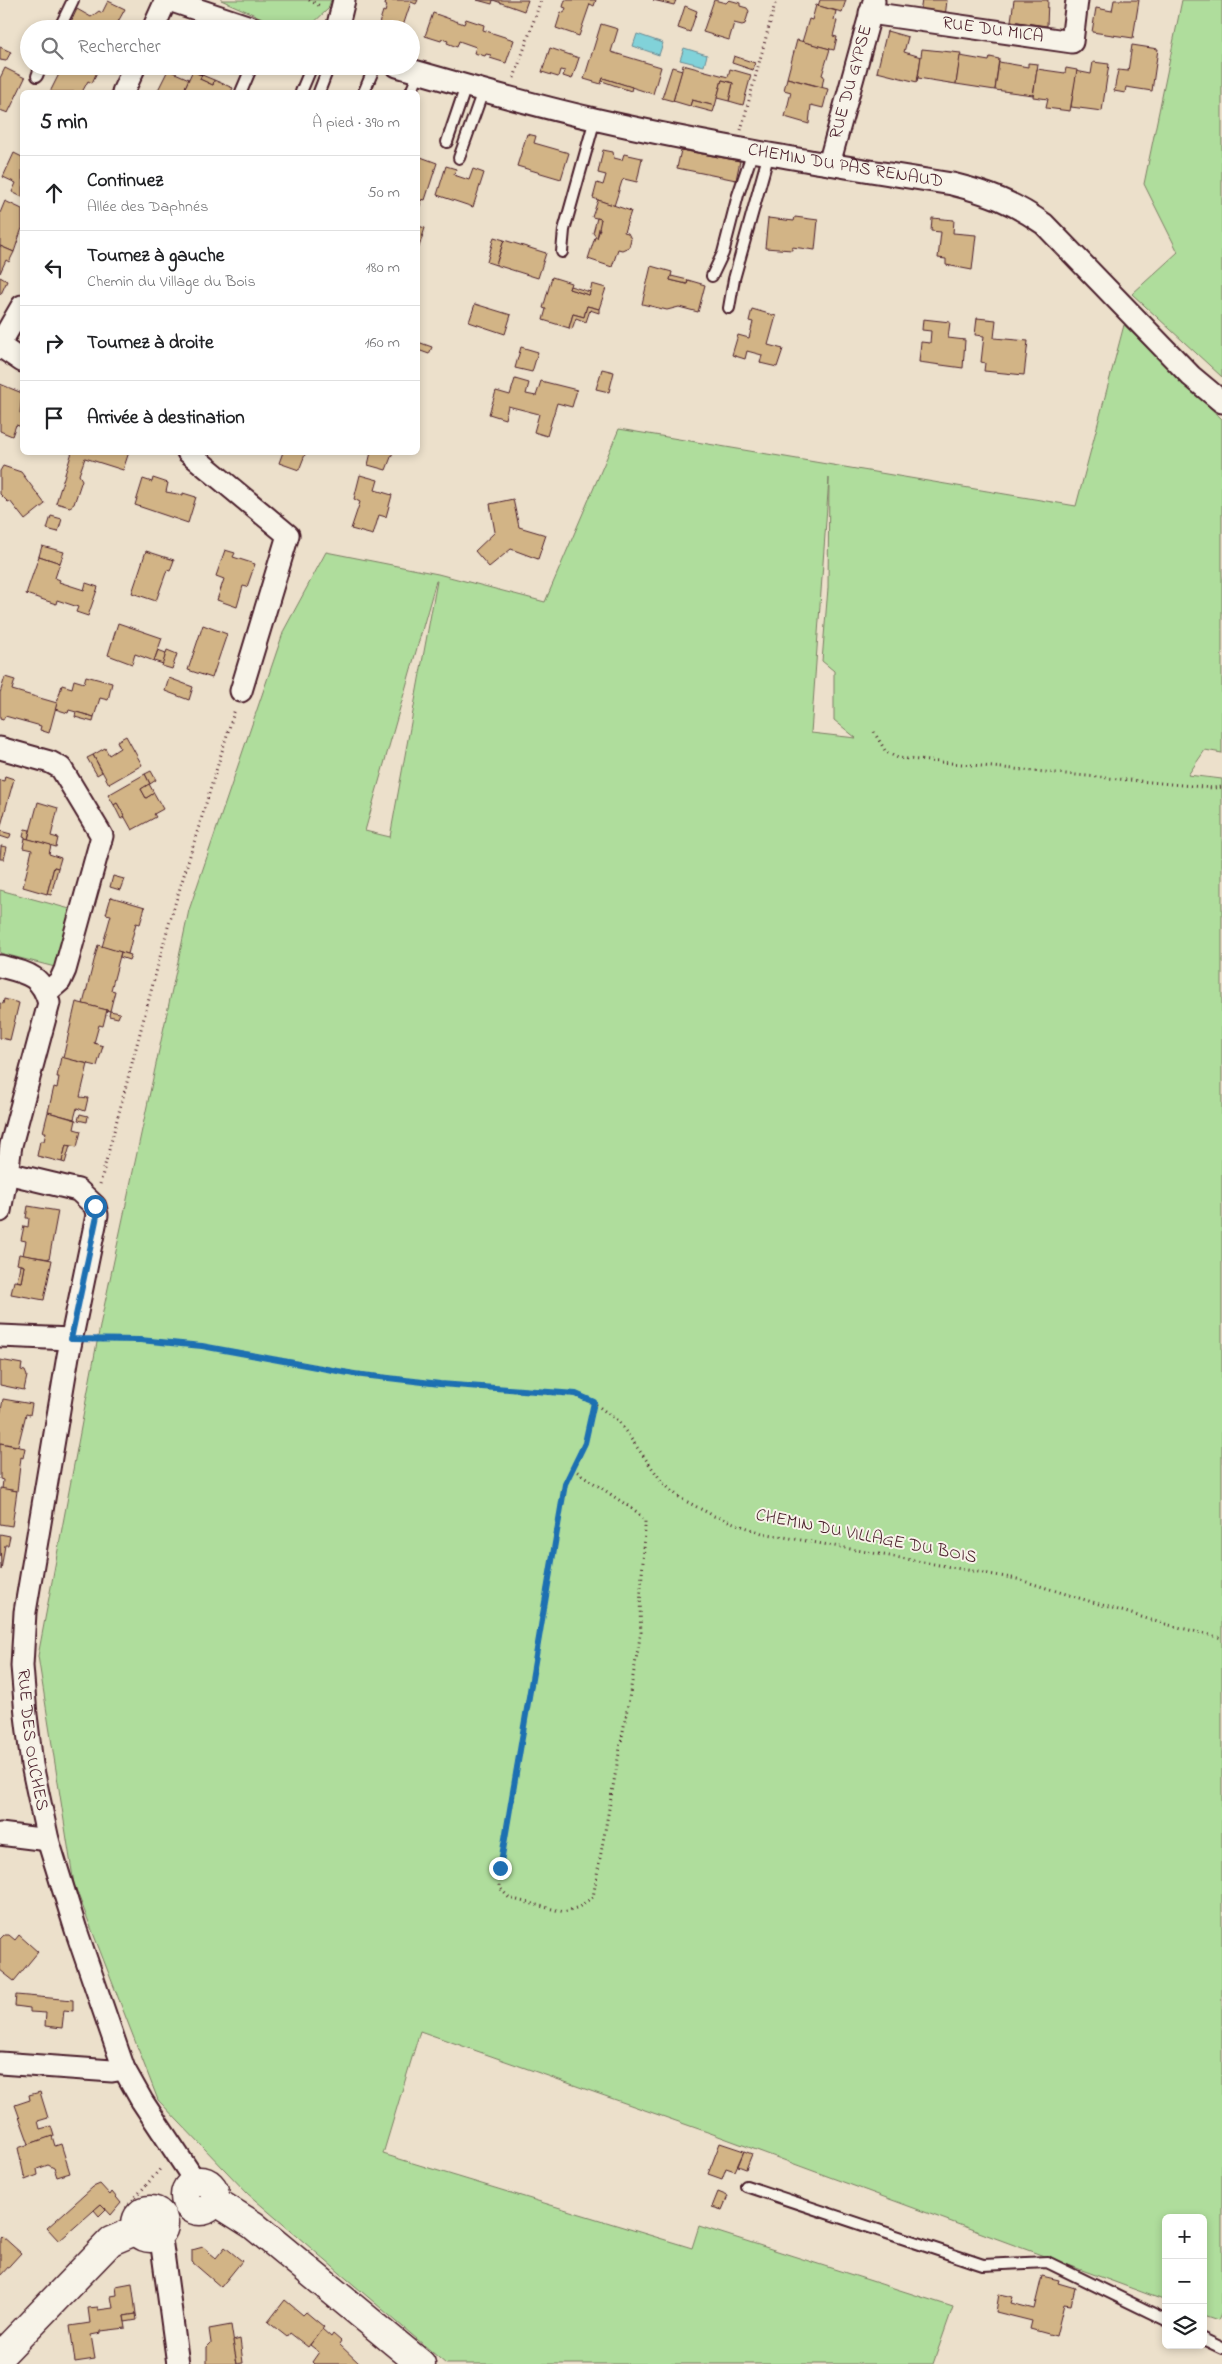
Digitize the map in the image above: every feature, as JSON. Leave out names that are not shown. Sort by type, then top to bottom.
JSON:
[{"type":"street","points":[[158,20],[168,0],[211,20]]},
{"type":"street","name":"RUE DU MICA","points":[[872,7],[1072,42],[1076,0]]},
{"type":"street","name":"RUE DU GYPSE","points":[[829,164],[872,7]]},
{"type":"street","name":"CHEMIN DU PAS RENAUD","points":[[420,73],[508,98],[595,119],[753,151],[986,192],[1021,208],[1044,224],[1192,376],[1222,402]]},
{"type":"street","points":[[124,90],[131,75]]},
{"type":"street","points":[[20,310],[0,345],[20,360]]},
{"type":"street","points":[[192,455],[288,535],[241,691]]},
{"type":"street","points":[[0,748],[50,762],[61,768],[102,836],[65,970],[60,981],[46,993]]},
{"type":"street","points":[[0,966],[29,974],[38,981],[46,993],[49,1003],[12,1145],[0,1211]]},
{"type":"street","points":[[7,1173],[78,1190],[95,1206]]},
{"type":"street","name":"RUE DES OUCHES","points":[[95,1206],[97,1216],[71,1339],[25,1612],[22,1666],[26,1715],[32,1764],[48,1840],[76,1930],[124,2069],[191,2193]]},
{"type":"street","points":[[0,1336],[71,1339]]},
{"type":"street","points":[[0,1834],[48,1840]]},
{"type":"street","points":[[0,2063],[112,2072],[124,2069]]},
{"type":"street","points":[[0,2356],[111,2241],[152,2228],[191,2193],[195,2210],[204,2211],[212,2206],[214,2201],[253,2226],[410,2361]]},
{"type":"street","points":[[152,2228],[162,2246],[178,2364]]},
{"type":"lane","points":[[63,20],[73,0]]},
{"type":"lane","points":[[242,90],[248,75]]},
{"type":"lane","points":[[302,90],[308,75]]},
{"type":"lane","points":[[320,90],[326,75]]},
{"type":"lane","points":[[365,90],[371,75]]},
{"type":"lane","points":[[413,90],[418,75]]},
{"type":"lane","points":[[447,142],[475,89]]},
{"type":"lane","points":[[459,158],[475,89]]},
{"type":"lane","points":[[562,252],[564,230],[595,119]]},
{"type":"lane","points":[[712,276],[723,253],[738,194],[753,151]]},
{"type":"lane","points":[[729,308],[739,261],[753,151]]},
{"type":"lane","points":[[746,2186],[983,2265],[1047,2262],[1162,2318]]},
{"type":"lane","points":[[1207,2341],[1222,2348]]},
{"type":"path","points":[[309,0],[337,13]]},
{"type":"path","points":[[508,98],[541,0]]},
{"type":"path","points":[[753,151],[776,0]]},
{"type":"path","points":[[95,1206],[168,927],[241,691]]},
{"type":"path","points":[[874,732],[886,752],[898,758],[1213,788],[1222,787]]},
{"type":"path","name":"CHEMIN DU VILLAGE DU BOIS","points":[[71,1339],[140,1340],[202,1346],[354,1374],[412,1381],[576,1394],[594,1402],[618,1421],[663,1483],[680,1498],[714,1516],[762,1534],[1017,1579],[1161,1623],[1222,1638]]},
{"type":"path","points":[[572,1469],[637,1512],[645,1521],[645,1542],[638,1603],[641,1632],[594,1897],[564,1912],[509,1898],[500,1888],[500,1868],[565,1484],[572,1469],[585,1443],[594,1402]]},
{"type":"green space","points":[[221,0],[331,0],[328,9],[316,20],[267,20]]},
{"type":"green space","points":[[1182,0],[1222,0],[1222,377],[1132,294],[1178,252],[1144,184]]},
{"type":"green space","points":[[1124,325],[1222,419],[1222,753],[1205,750],[1188,775],[1222,779],[1222,2311],[1218,2320],[1207,2316],[1207,2214],[1162,2214],[1162,2300],[713,2134],[420,2031],[383,2154],[692,2248],[699,2226],[953,2307],[933,2364],[446,2364],[248,2194],[158,2100],[74,1884],[38,1656],[101,1321],[189,910],[284,630],[326,552],[438,574],[545,602],[619,429],[1076,506]],"holes":[[[829,478],[828,588],[822,661],[834,671],[834,720],[856,738],[811,733]],[[437,581],[390,837],[365,831]]]},
{"type":"green space","points":[[0,890],[70,909],[55,967],[0,953]]},
{"type":"water","points":[[637,34],[663,43],[659,55],[633,46]]},
{"type":"water","points":[[684,48],[707,55],[704,66],[680,60]]},
{"type":"building","points":[[386,0],[418,0],[416,4],[411,2],[405,20],[380,20],[383,11],[385,12],[387,5],[385,5]]},
{"type":"building","points":[[477,0],[493,0],[492,4]]},
{"type":"building","points":[[493,0],[528,0],[524,11]]},
{"type":"building","points":[[565,0],[596,0],[594,6],[590,4],[579,36],[556,28],[561,12],[564,13],[566,8],[563,7]]},
{"type":"building","points":[[653,0],[676,0],[674,5]]},
{"type":"building","points":[[714,0],[726,3],[729,0],[740,3],[740,6],[747,8],[749,11],[745,24],[734,23],[729,40],[703,32]]},
{"type":"building","points":[[820,0],[846,0],[842,12],[818,6]]},
{"type":"building","points":[[922,0],[947,0],[945,17],[920,13]]},
{"type":"building","points":[[1014,0],[1048,0],[1047,26],[1011,21]]},
{"type":"building","points":[[1114,0],[1139,0],[1133,38],[1092,32],[1096,8],[1112,11]]},
{"type":"building","points":[[108,1],[125,9],[119,20],[72,20],[77,9],[91,17],[99,11],[102,13]]},
{"type":"building","points":[[816,5],[836,11],[834,20],[837,21],[833,36],[837,37],[834,50],[802,42],[809,19],[812,20]]},
{"type":"building","points":[[685,6],[697,11],[690,32],[678,28]]},
{"type":"building","points":[[433,13],[464,24],[466,19],[484,25],[483,30],[514,40],[506,63],[490,58],[491,55],[486,54],[485,56],[474,53],[476,47],[459,41],[457,47],[447,43],[448,41],[425,36]]},
{"type":"building","points":[[601,24],[618,29],[611,52],[661,67],[653,94],[603,78],[601,84],[584,79]]},
{"type":"building","points":[[887,31],[908,37],[904,52],[921,57],[917,82],[877,72]]},
{"type":"building","points":[[797,40],[830,49],[822,75],[824,76],[822,87],[787,78]]},
{"type":"building","points":[[1132,45],[1158,49],[1152,91],[1126,87],[1125,93],[1114,91],[1118,70],[1128,71]]},
{"type":"building","points":[[0,47],[11,52],[6,61],[0,60]]},
{"type":"building","points":[[550,48],[579,58],[572,79],[563,76],[565,71],[560,70],[558,77],[542,72]]},
{"type":"building","points":[[922,49],[961,53],[956,84],[918,78]]},
{"type":"building","points":[[734,56],[755,63],[753,70],[732,63]]},
{"type":"building","points":[[960,56],[989,61],[990,57],[999,59],[995,90],[956,84]]},
{"type":"building","points":[[999,62],[1028,67],[1028,63],[1038,64],[1033,95],[995,90]]},
{"type":"building","points":[[1093,62],[1109,64],[1102,111],[1071,107],[1076,71],[1091,74]]},
{"type":"building","points":[[683,65],[728,77],[730,69],[751,75],[743,105],[729,101],[733,83],[722,80],[715,106],[692,100],[690,106],[673,101]]},
{"type":"building","points":[[672,67],[682,70],[673,101],[662,98]]},
{"type":"building","points":[[5,68],[25,78],[8,113],[0,110],[0,78]]},
{"type":"building","points":[[1066,68],[1077,70],[1070,111],[1046,108],[1048,99],[1033,97],[1037,69],[1065,73]]},
{"type":"building","points":[[58,75],[96,75],[92,83],[88,81],[83,90],[51,90]]},
{"type":"building","points":[[166,75],[180,75],[189,79],[184,90],[158,90]]},
{"type":"building","points":[[191,75],[202,75],[200,79],[213,85],[214,80],[233,88],[232,90],[184,90]]},
{"type":"building","points":[[202,75],[214,80],[213,85],[200,79]]},
{"type":"building","points":[[603,78],[632,87],[631,91],[602,81]]},
{"type":"building","points":[[787,78],[828,89],[823,108],[811,105],[809,124],[785,117],[791,92],[784,90]]},
{"type":"building","points":[[722,80],[733,83],[729,101],[717,98]]},
{"type":"building","points":[[692,100],[715,106],[713,112],[690,106]]},
{"type":"building","points":[[527,134],[536,136],[534,143],[569,153],[561,179],[517,166]]},
{"type":"building","points":[[603,150],[613,152],[614,158],[622,160],[624,154],[642,158],[637,182],[624,179],[622,181],[614,206],[593,198],[597,183],[603,185],[606,175],[598,173]]},
{"type":"building","points":[[681,150],[740,161],[736,180],[677,168]]},
{"type":"building","points":[[14,153],[20,156],[20,196],[12,192],[16,183],[3,177]]},
{"type":"building","points":[[420,157],[437,163],[425,200],[422,199],[420,206]]},
{"type":"building","points":[[446,166],[456,169],[454,175],[469,180],[473,169],[484,173],[473,207],[437,195]]},
{"type":"building","points":[[598,200],[631,211],[624,232],[628,233],[631,239],[629,247],[622,250],[618,249],[612,267],[588,259],[595,237],[597,238],[600,229],[598,228],[601,219],[592,217]]},
{"type":"building","points":[[5,201],[20,208],[20,234],[14,252],[0,246],[0,213]]},
{"type":"building","points":[[795,217],[818,220],[815,250],[792,247],[792,250],[765,248],[768,218],[794,221]]},
{"type":"building","points":[[597,218],[601,219],[597,238],[593,233]]},
{"type":"building","points":[[932,218],[954,220],[953,233],[976,235],[972,270],[946,265],[946,259],[938,258],[941,232],[931,231]]},
{"type":"building","points":[[420,227],[425,228],[420,244]]},
{"type":"building","points":[[494,237],[504,240],[496,265],[487,262]]},
{"type":"building","points":[[504,240],[546,253],[538,278],[496,265]]},
{"type":"building","points":[[0,246],[14,252],[9,262],[6,260],[0,273]]},
{"type":"building","points":[[651,266],[672,272],[670,280],[687,284],[688,280],[705,285],[698,312],[679,307],[667,310],[642,304]]},
{"type":"building","points":[[671,276],[688,280],[687,284],[670,280]]},
{"type":"building","points":[[0,277],[7,281],[1,294],[0,293]]},
{"type":"building","points":[[552,277],[571,283],[569,289],[589,295],[592,284],[606,288],[599,309],[587,306],[584,317],[573,314],[569,328],[543,320],[546,309],[543,308]]},
{"type":"building","points":[[570,286],[590,292],[589,295],[569,289]]},
{"type":"building","points":[[475,304],[511,315],[505,334],[469,322]]},
{"type":"building","points":[[587,306],[599,309],[599,313],[590,310],[586,322],[576,318],[572,329],[569,328],[573,314],[584,317]]},
{"type":"building","points":[[752,309],[776,316],[768,345],[783,349],[777,367],[760,363],[762,355],[747,351],[745,359],[732,355],[738,335],[749,338],[753,322],[749,321]]},
{"type":"building","points":[[977,318],[996,320],[994,338],[1028,341],[1024,375],[984,371],[985,363],[981,362],[984,336],[975,335]]},
{"type":"building","points":[[923,319],[950,322],[948,338],[965,340],[963,368],[919,362],[921,342],[930,343],[931,331],[922,330]]},
{"type":"building","points":[[420,343],[432,347],[429,354],[420,351]]},
{"type":"building","points":[[521,347],[538,352],[532,372],[515,368]]},
{"type":"building","points":[[602,369],[614,372],[609,392],[596,389]]},
{"type":"building","points":[[515,379],[529,383],[526,394],[536,396],[541,381],[577,390],[572,407],[557,403],[547,436],[534,432],[539,414],[508,406],[505,419],[489,414],[496,391],[510,395]]},
{"type":"building","points":[[0,384],[20,392],[20,426],[16,425],[12,436],[0,431]]},
{"type":"building","points":[[71,455],[128,455],[123,470],[85,458],[79,475],[82,480],[74,504],[70,507],[56,503]]},
{"type":"building","points":[[282,455],[305,455],[299,470],[279,463]]},
{"type":"building","points":[[370,455],[392,455],[386,470],[368,465]]},
{"type":"building","points":[[3,466],[21,472],[45,504],[25,520],[10,501],[8,502],[0,494],[0,471]]},
{"type":"building","points":[[360,475],[378,480],[375,490],[392,495],[386,517],[379,515],[373,535],[351,529],[360,502],[354,499]]},
{"type":"building","points":[[153,478],[168,483],[166,492],[183,495],[183,493],[196,497],[188,523],[135,505],[143,479],[152,482]]},
{"type":"building","points":[[513,499],[519,527],[546,535],[538,559],[511,549],[489,567],[475,551],[495,532],[490,504]]},
{"type":"building","points":[[51,516],[62,519],[58,532],[47,529]]},
{"type":"building","points":[[42,546],[64,552],[60,563],[39,556]]},
{"type":"building","points":[[225,550],[235,553],[233,557],[255,564],[247,587],[243,586],[237,607],[217,600],[224,579],[216,576]]},
{"type":"building","points":[[146,551],[174,560],[170,571],[167,570],[156,601],[132,593]]},
{"type":"building","points":[[39,556],[60,563],[55,578],[60,580],[59,582],[84,590],[86,583],[98,587],[88,616],[76,612],[78,607],[57,600],[56,604],[26,594]]},
{"type":"building","points":[[118,623],[162,638],[154,661],[135,654],[132,664],[108,655]]},
{"type":"building","points":[[203,625],[227,634],[212,678],[188,670]]},
{"type":"building","points":[[158,650],[166,653],[163,664],[154,661]]},
{"type":"building","points":[[167,650],[177,654],[172,669],[162,666]]},
{"type":"building","points":[[86,676],[112,683],[108,700],[100,698],[94,717],[69,710],[68,713],[55,709],[62,685],[72,688],[74,680],[84,683]]},
{"type":"building","points":[[5,677],[15,680],[12,690],[57,703],[49,733],[40,730],[41,726],[5,716],[3,720],[0,719],[0,693]]},
{"type":"building","points":[[169,678],[193,687],[189,700],[165,691]]},
{"type":"building","points":[[76,712],[94,717],[93,722],[75,717]]},
{"type":"building","points":[[126,736],[142,765],[109,784],[93,755],[105,748],[109,755],[120,748],[117,741]]},
{"type":"building","points":[[93,755],[102,772],[97,775],[87,758]]},
{"type":"building","points":[[151,771],[156,780],[150,784],[145,774]]},
{"type":"building","points":[[145,774],[150,784],[141,789],[146,798],[154,793],[163,809],[154,814],[156,817],[132,830],[117,803],[114,805],[108,795]]},
{"type":"building","points":[[5,776],[14,779],[0,829],[0,780],[4,781]]},
{"type":"building","points":[[149,784],[154,793],[146,798],[141,789]]},
{"type":"building","points":[[38,802],[58,808],[51,836],[58,838],[56,847],[28,839]]},
{"type":"building","points":[[117,803],[125,817],[121,819],[114,805]]},
{"type":"building","points":[[25,829],[30,830],[28,839],[23,837]]},
{"type":"building","points":[[0,831],[11,834],[9,839],[0,836]]},
{"type":"building","points":[[25,838],[51,845],[49,854],[61,858],[58,868],[54,867],[47,894],[23,887],[32,850],[23,848]]},
{"type":"building","points":[[1,846],[7,847],[4,859],[0,859]]},
{"type":"building","points":[[54,867],[58,868],[51,895],[47,894]]},
{"type":"building","points":[[113,876],[124,879],[120,890],[110,887]]},
{"type":"building","points":[[111,897],[145,907],[140,924],[136,923],[128,954],[102,947],[111,915],[106,914]]},
{"type":"building","points":[[98,945],[121,952],[111,990],[115,991],[110,1011],[83,1004]]},
{"type":"building","points":[[121,952],[131,955],[129,960],[120,957]]},
{"type":"building","points":[[4,999],[19,1003],[10,1040],[0,1038],[0,1003],[3,1004]]},
{"type":"building","points":[[76,1002],[107,1010],[103,1026],[99,1025],[94,1043],[103,1046],[97,1066],[63,1058]]},
{"type":"building","points":[[110,1011],[120,1013],[118,1018],[109,1016]]},
{"type":"building","points":[[61,1057],[88,1064],[80,1097],[88,1098],[85,1111],[77,1108],[74,1119],[48,1112],[54,1087],[57,1088]]},
{"type":"building","points":[[48,1112],[76,1120],[74,1129],[81,1131],[77,1147],[66,1145],[62,1162],[37,1156],[40,1141],[44,1141],[46,1132],[43,1132]]},
{"type":"building","points":[[80,1114],[88,1116],[87,1122],[78,1120]]},
{"type":"building","points":[[66,1145],[70,1146],[65,1163],[62,1162]]},
{"type":"building","points":[[28,1206],[58,1211],[49,1259],[23,1255],[26,1241],[21,1240],[24,1226],[28,1227],[29,1218],[26,1218]]},
{"type":"building","points":[[19,1254],[52,1260],[44,1300],[11,1294],[14,1281],[21,1282],[24,1266],[17,1264]]},
{"type":"building","points":[[20,1265],[24,1266],[21,1282],[17,1281]]},
{"type":"building","points":[[0,1360],[22,1364],[21,1370],[25,1371],[27,1376],[24,1390],[0,1385]]},
{"type":"building","points":[[3,1399],[32,1404],[30,1415],[26,1414],[18,1446],[0,1443],[0,1416]]},
{"type":"building","points":[[0,1443],[25,1448],[23,1458],[21,1457],[17,1491],[2,1489],[3,1480],[0,1479]]},
{"type":"building","points":[[0,1488],[17,1491],[12,1526],[0,1524]]},
{"type":"building","points":[[0,1534],[10,1536],[8,1545],[5,1545],[1,1570]]},
{"type":"building","points":[[4,1935],[9,1935],[15,1940],[19,1935],[38,1952],[14,1981],[0,1970],[0,1939]]},
{"type":"building","points":[[16,1995],[73,2000],[73,2011],[64,2010],[62,2028],[45,2026],[46,2013],[30,2012],[30,2008],[15,2006]]},
{"type":"building","points":[[40,2092],[48,2118],[38,2121],[40,2129],[51,2126],[54,2136],[29,2144],[15,2105],[30,2100],[29,2095]]},
{"type":"building","points":[[52,2136],[55,2146],[61,2144],[70,2173],[57,2177],[54,2168],[48,2165],[37,2169],[38,2175],[25,2180],[18,2148]]},
{"type":"building","points":[[720,2143],[744,2151],[735,2171],[726,2168],[722,2179],[708,2174]]},
{"type":"building","points":[[744,2151],[752,2154],[746,2169],[738,2166]]},
{"type":"building","points":[[100,2184],[110,2195],[112,2192],[121,2203],[111,2215],[101,2204],[59,2241],[47,2228],[93,2187]]},
{"type":"building","points":[[718,2192],[728,2196],[722,2210],[712,2207]]},
{"type":"building","points":[[101,2204],[106,2209],[99,2216],[94,2210]]},
{"type":"building","points":[[2,2236],[21,2253],[0,2276],[0,2238]]},
{"type":"building","points":[[203,2247],[216,2258],[225,2247],[242,2261],[221,2287],[192,2262],[192,2250]]},
{"type":"building","points":[[1042,2276],[1059,2280],[1058,2283],[1075,2288],[1071,2305],[1064,2304],[1056,2336],[1030,2329],[1032,2321],[996,2312],[999,2294],[1013,2297],[1011,2303],[1034,2309]]},
{"type":"building","points":[[132,2283],[136,2314],[124,2316],[126,2328],[101,2331],[101,2333],[91,2335],[95,2359],[75,2362],[70,2326],[90,2323],[88,2308],[98,2307],[98,2310],[113,2308],[111,2296],[117,2295],[116,2286]]},
{"type":"building","points":[[285,2300],[303,2315],[306,2312],[324,2327],[308,2347],[290,2333],[287,2337],[268,2322]]},
{"type":"building","points":[[136,2314],[137,2320],[125,2322],[124,2316]]},
{"type":"building","points":[[231,2325],[237,2364],[207,2364],[207,2347],[211,2343],[209,2329]]},
{"type":"building","points":[[322,2329],[331,2337],[333,2334],[341,2341],[339,2344],[360,2364],[314,2364],[312,2362],[319,2352],[310,2345]]},
{"type":"building","points":[[240,2339],[243,2363],[237,2364],[233,2341]]},
{"type":"route","points":[[95,1206],[97,1216],[71,1339],[140,1340],[202,1346],[354,1374],[440,1384],[576,1394],[594,1402],[585,1443],[565,1484],[500,1868]]}]
